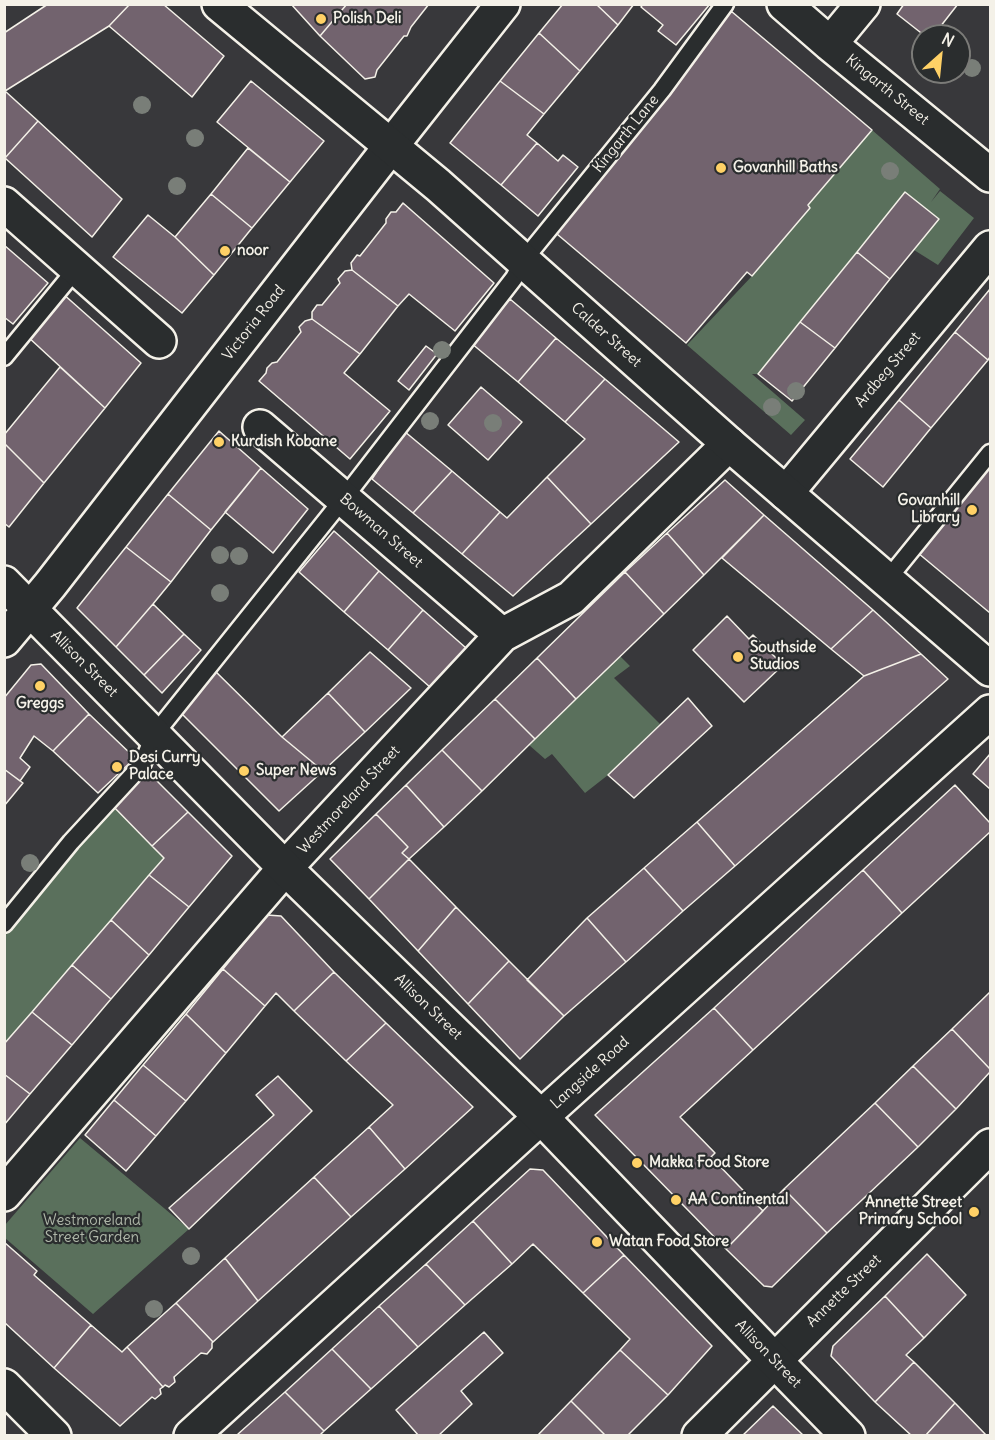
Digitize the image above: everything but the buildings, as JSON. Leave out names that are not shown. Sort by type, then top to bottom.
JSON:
[{"type":"street","name":"Calder Street","points":[[219,4],[391,146],[729,444],[990,669]]},
{"type":"street","name":"Victoria Road","points":[[4,640],[30,610],[503,4]]},
{"type":"street","name":"Kingarth Street","points":[[784,4],[990,175]]},
{"type":"street","points":[[830,44],[863,4]]},
{"type":"street","points":[[4,204],[159,340]]},
{"type":"street","name":"Ardbeg Street","points":[[786,493],[990,248]]},
{"type":"street","name":"Bowman Street","points":[[260,427],[502,636]]},
{"type":"street","name":"Westmoreland Street","points":[[4,1194],[285,868],[502,636],[571,598],[729,444]]},
{"type":"street","name":"Allison Street","points":[[4,583],[285,868],[541,1117],[848,1436]]},
{"type":"street","name":"Langside Road","points":[[190,1436],[990,712]]},
{"type":"street","name":"Annette Street","points":[[699,1436],[990,1146]]},
{"type":"street","points":[[4,1386],[54,1436]]},
{"type":"lane","name":"Kingarth Lane","points":[[4,924],[71,842],[142,765],[154,735],[344,498],[514,278],[523,261],[662,90],[725,4]]},
{"type":"lane","points":[[4,357],[77,267]]},
{"type":"lane","points":[[887,580],[990,453]]},
{"type":"green space","points":[[872,130],[940,189],[931,202],[940,191],[974,218],[938,265],[914,250],[939,219],[905,192],[758,374],[752,374],[805,420],[791,435],[687,345],[752,276],[810,208],[808,205]]},
{"type":"green space","points":[[620,656],[630,666],[614,678],[660,724],[608,775],[585,793],[552,754],[545,759],[529,745]]},
{"type":"green space","points":[[110,803],[164,858],[5,1044],[5,936]]},
{"type":"green space","name":"Westmoreland Street Garden","points":[[80,1138],[189,1229],[93,1314],[5,1238],[5,1225]]},
{"type":"place","name":"Polish Deli","points":[[321,19]]},
{"type":"place","name":"Govanhill Baths","points":[[721,168]]},
{"type":"place","name":"noor","points":[[225,251]]},
{"type":"place","name":"Kurdish Kobane","points":[[219,442]]},
{"type":"place","name":"Govanhill Library","points":[[972,510]]},
{"type":"place","name":"Southside Studios","points":[[738,657]]},
{"type":"place","name":"Greggs","points":[[40,686]]},
{"type":"place","name":"Desi Curry Palace","points":[[117,767]]},
{"type":"place","name":"Super News","points":[[244,771]]},
{"type":"place","name":"Makka Food Store","points":[[637,1163]]},
{"type":"place","name":"AA Continental","points":[[676,1200]]},
{"type":"place","name":"Annette Street Primary School","points":[[974,1212]]},
{"type":"place","name":"Watan Food Store","points":[[597,1242]]}]
